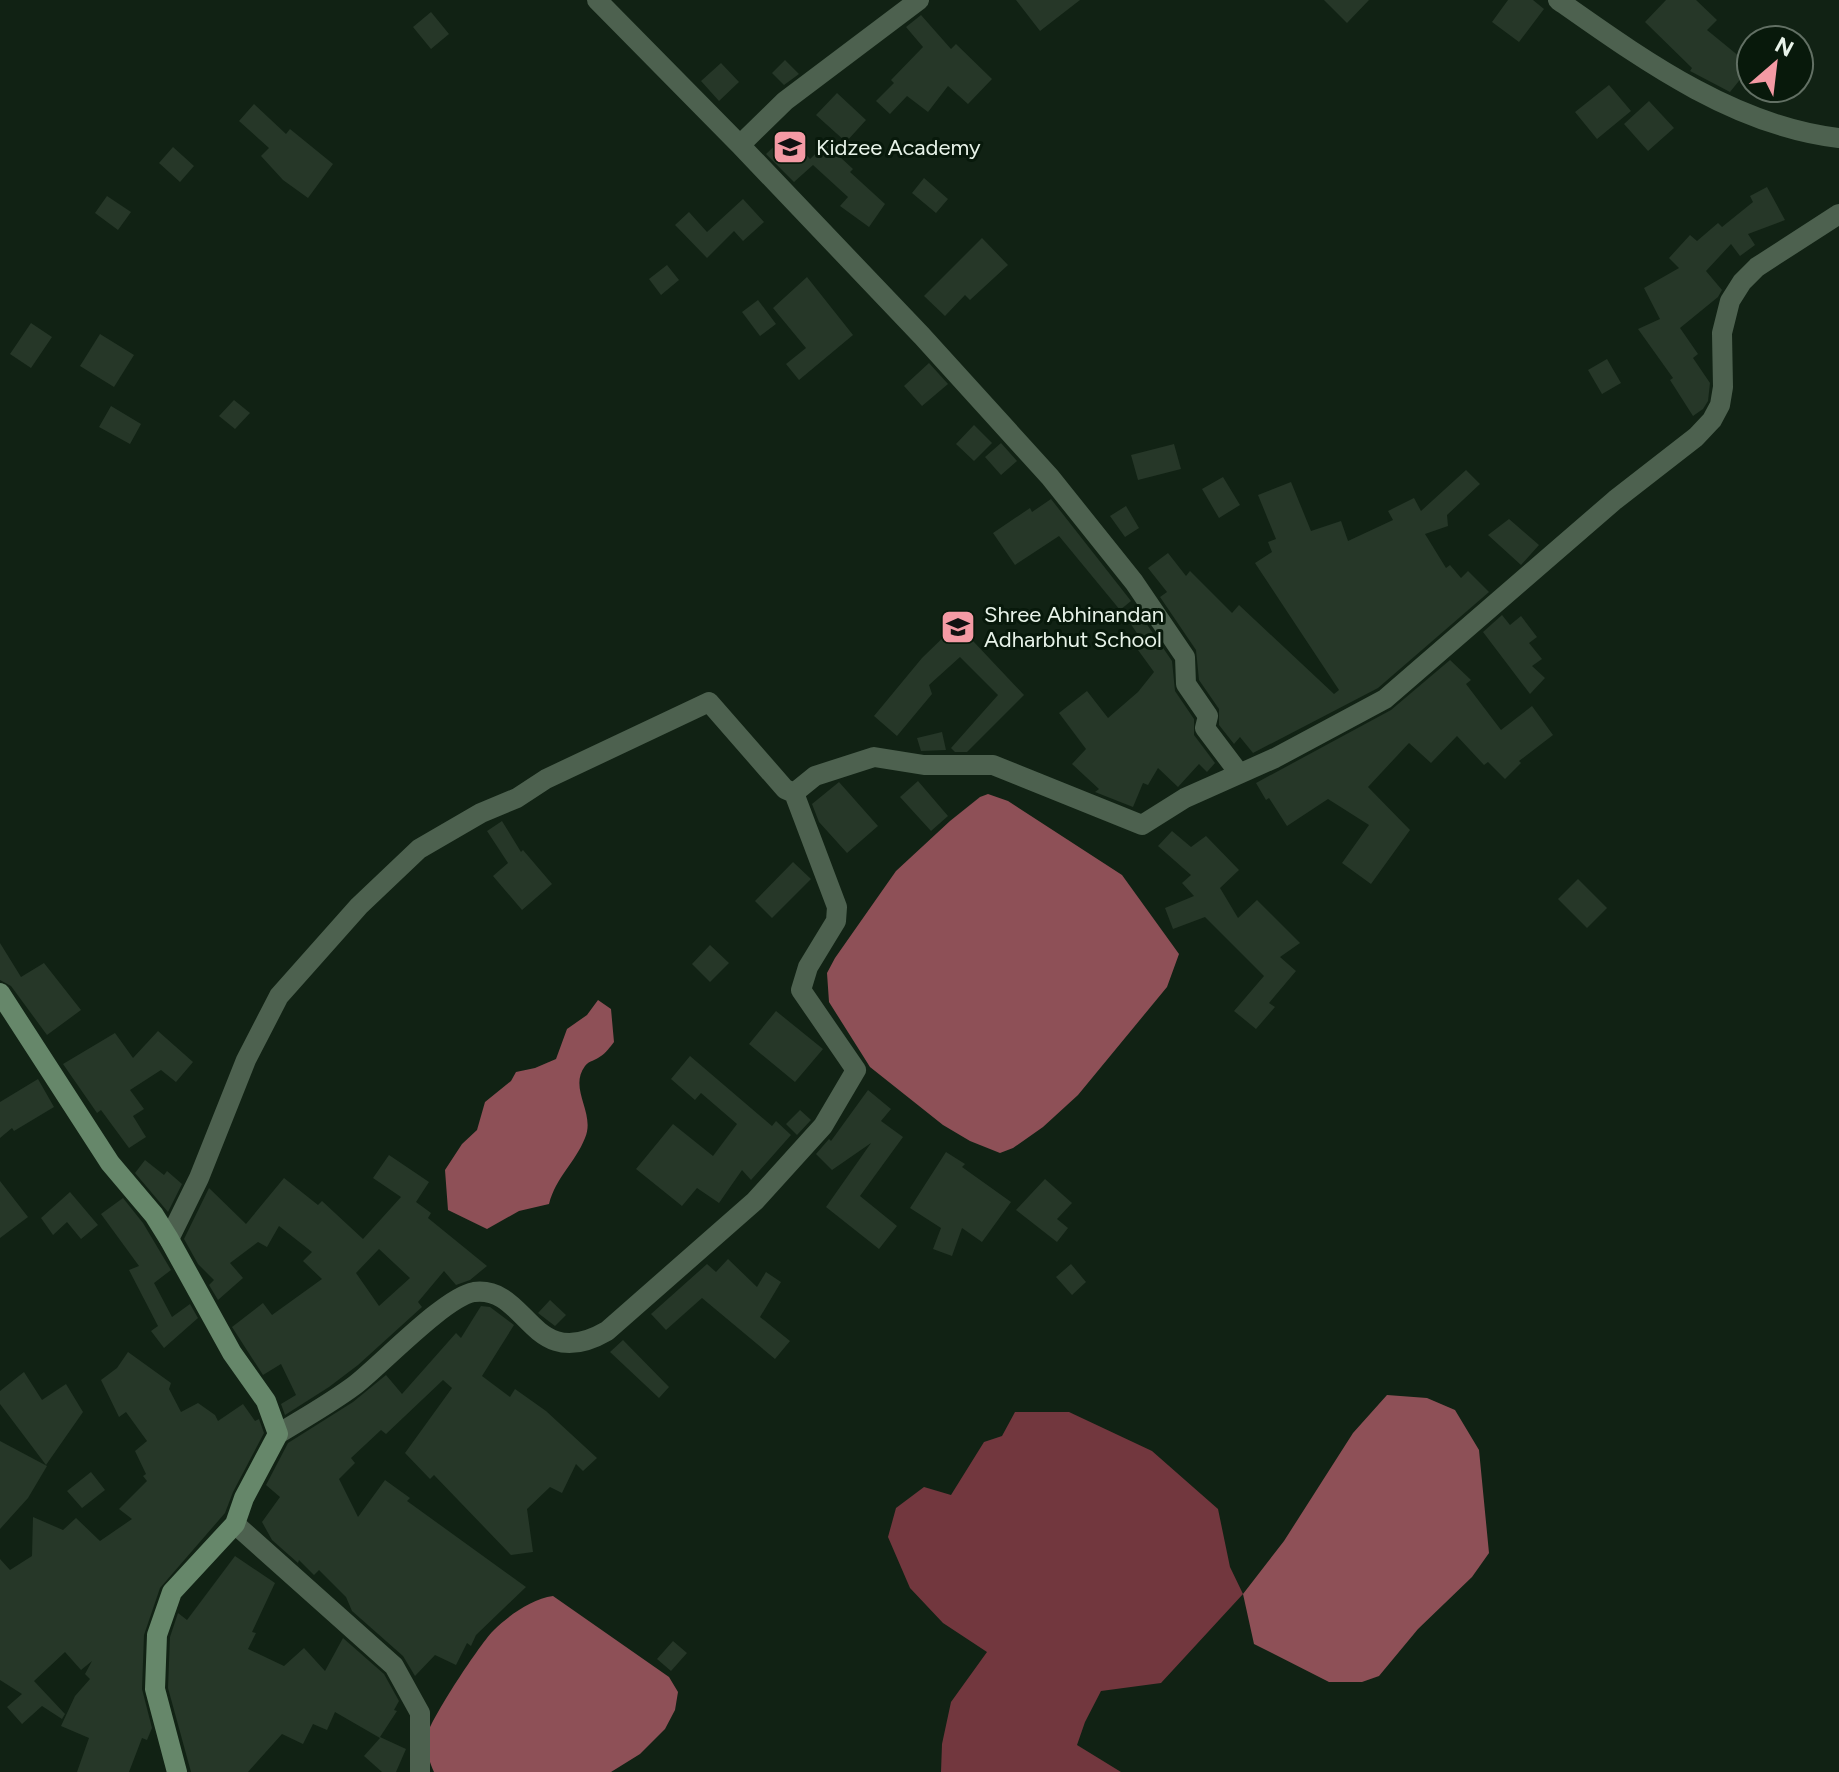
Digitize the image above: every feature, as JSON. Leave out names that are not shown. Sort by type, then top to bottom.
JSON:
[{"type":"street","points":[[597,0],[911,325],[1050,477],[1134,582],[1185,657],[1186,684],[1208,716],[1205,728],[1239,773]]},
{"type":"street","points":[[740,145],[785,101],[919,0]]},
{"type":"street","points":[[1558,0],[1640,58],[1699,91],[1809,135],[1839,138]]},
{"type":"street","points":[[794,793],[815,776],[874,757],[924,765],[993,765],[1142,825],[1185,798],[1275,758],[1385,699],[1615,500],[1696,437],[1712,420],[1720,405],[1723,387],[1722,333],[1730,301],[1736,291],[1757,267],[1839,214]]},
{"type":"street","points":[[169,1239],[199,1178],[246,1060],[279,996],[359,906],[419,849],[481,813],[517,798],[546,779],[709,702],[785,789],[794,793],[837,907],[836,921],[808,967],[801,990],[856,1070],[823,1126],[755,1201],[607,1331],[587,1342],[570,1345],[534,1328],[496,1295],[477,1292],[454,1299],[354,1385],[278,1434],[244,1498],[235,1524],[172,1592],[157,1635],[155,1689],[177,1772]]},
{"type":"street","points":[[0,993],[110,1163],[154,1215],[232,1353],[266,1401],[278,1434]]},
{"type":"street","points":[[235,1524],[394,1666],[420,1713],[420,1772]]},
{"type":"shaded area","points":[[988,794],[1008,801],[1122,875],[1179,954],[1167,987],[1078,1095],[1043,1127],[1013,1148],[1000,1153],[970,1141],[943,1125],[870,1067],[829,1002],[827,973],[896,871],[950,821]]},
{"type":"shaded area","points":[[598,1000],[611,1009],[614,1042],[603,1055],[585,1066],[581,1075],[580,1092],[587,1119],[585,1138],[556,1186],[549,1204],[519,1211],[487,1229],[448,1210],[445,1170],[462,1144],[477,1130],[485,1102],[511,1081],[516,1072],[556,1059],[567,1029],[587,1015]]},
{"type":"shaded area","points":[[1387,1395],[1427,1398],[1455,1410],[1479,1450],[1489,1553],[1472,1577],[1418,1629],[1379,1676],[1362,1682],[1329,1682],[1254,1644],[1243,1594],[1284,1541],[1353,1433]]},
{"type":"shaded area","points":[[1015,1412],[1069,1412],[1152,1451],[1218,1509],[1230,1567],[1243,1594],[1161,1683],[1101,1691],[1077,1745],[1121,1772],[941,1772],[942,1744],[951,1702],[987,1652],[943,1623],[910,1588],[888,1537],[896,1508],[924,1487],[951,1495],[984,1442],[1002,1436]]},
{"type":"shaded area","points":[[553,1596],[669,1677],[678,1692],[675,1710],[665,1729],[640,1754],[611,1772],[434,1772],[428,1754],[427,1736],[468,1664],[494,1630],[507,1619],[529,1604]]},
{"type":"building","points":[[1016,0],[1080,0],[1040,31]]},
{"type":"building","points":[[1324,0],[1369,0],[1347,23]]},
{"type":"building","points":[[1508,0],[1533,0],[1544,9],[1519,42],[1492,22]]},
{"type":"building","points":[[1666,0],[1696,0],[1717,20],[1707,30],[1735,53],[1735,86],[1730,92],[1690,71],[1692,68],[1645,22]]},
{"type":"building","points":[[431,12],[449,34],[431,49],[413,27]]},
{"type":"building","points":[[921,15],[951,49],[956,44],[992,79],[968,104],[948,86],[928,112],[907,96],[890,114],[876,101],[894,83],[891,80],[923,47],[906,27]]},
{"type":"building","points":[[785,60],[799,74],[784,85],[772,73]]},
{"type":"building","points":[[721,63],[739,82],[719,101],[701,81]]},
{"type":"building","points":[[1609,85],[1631,111],[1597,139],[1575,112]]},
{"type":"building","points":[[837,93],[866,120],[846,142],[816,115]]},
{"type":"building","points":[[1649,101],[1674,128],[1648,151],[1624,124]]},
{"type":"building","points":[[254,104],[286,134],[290,129],[333,164],[308,198],[283,180],[261,156],[269,148],[239,121]]},
{"type":"building","points":[[787,134],[810,159],[826,144],[853,169],[850,172],[885,204],[869,227],[840,206],[848,197],[813,165],[794,182],[766,154]]},
{"type":"building","points":[[173,147],[194,166],[180,182],[159,163]]},
{"type":"building","points":[[924,178],[948,199],[936,213],[912,193]]},
{"type":"building","points":[[1767,187],[1785,220],[1748,234],[1755,245],[1740,256],[1731,244],[1706,271],[1722,290],[1718,297],[1680,328],[1698,354],[1693,358],[1710,383],[1708,401],[1693,416],[1670,380],[1673,378],[1638,329],[1660,319],[1644,288],[1679,268],[1669,258],[1690,235],[1697,241],[1718,223],[1722,227],[1753,202],[1750,196]]},
{"type":"building","points":[[107,196],[131,212],[118,230],[95,213]]},
{"type":"building","points":[[743,199],[764,222],[743,241],[734,231],[707,258],[675,225],[689,212],[707,232]]},
{"type":"building","points":[[982,238],[1008,265],[970,300],[965,295],[945,316],[924,296]]},
{"type":"building","points":[[667,265],[679,280],[661,295],[649,279]]},
{"type":"building","points":[[807,277],[853,335],[799,380],[786,364],[806,348],[773,308]]},
{"type":"building","points":[[758,300],[776,324],[760,336],[742,312]]},
{"type":"building","points":[[31,323],[52,337],[31,368],[10,354]]},
{"type":"building","points":[[100,334],[134,355],[114,387],[80,366]]},
{"type":"building","points":[[1607,359],[1621,383],[1602,394],[1588,370]]},
{"type":"building","points":[[929,363],[948,384],[922,406],[904,386]]},
{"type":"building","points":[[234,400],[250,413],[235,429],[219,416]]},
{"type":"building","points":[[111,406],[141,424],[130,444],[99,427]]},
{"type":"building","points":[[974,425],[992,443],[974,461],[956,444]]},
{"type":"building","points":[[1001,443],[1017,461],[1001,475],[985,457]]},
{"type":"building","points":[[1174,444],[1181,469],[1138,480],[1131,455]]},
{"type":"building","points":[[1466,470],[1480,484],[1447,515],[1448,526],[1425,534],[1446,568],[1450,565],[1461,578],[1468,571],[1489,592],[1378,688],[1253,753],[1240,737],[1234,744],[1219,725],[1219,709],[1199,680],[1196,650],[1160,597],[1167,592],[1148,568],[1168,553],[1186,576],[1190,571],[1232,613],[1239,605],[1334,694],[1339,690],[1255,563],[1272,552],[1268,542],[1276,539],[1258,495],[1291,482],[1311,531],[1341,521],[1348,541],[1393,520],[1388,511],[1414,498],[1421,511]]},
{"type":"building","points":[[1223,477],[1240,505],[1219,518],[1202,489]]},
{"type":"building","points":[[1051,499],[1131,601],[1120,610],[1059,536],[1015,565],[993,533],[1030,508],[1032,512]]},
{"type":"building","points":[[1126,506],[1139,528],[1125,537],[1110,516]]},
{"type":"building","points":[[1509,519],[1539,545],[1521,565],[1488,535]]},
{"type":"building","points":[[1137,610],[1172,661],[1175,691],[1194,719],[1194,735],[1215,763],[1207,772],[1199,764],[1178,787],[1158,768],[1148,785],[1143,783],[1133,807],[1095,792],[1099,789],[1072,764],[1086,749],[1059,713],[1087,691],[1108,718],[1138,692],[1154,672],[1138,650],[1145,645],[1126,617]]},
{"type":"building","points":[[1502,615],[1510,625],[1521,616],[1537,637],[1529,643],[1542,659],[1532,666],[1545,678],[1530,694],[1483,632]]},
{"type":"building","points":[[957,624],[1024,695],[967,752],[955,752],[951,748],[998,695],[960,657],[929,685],[932,694],[897,736],[874,716],[922,658]]},
{"type":"building","points":[[1450,660],[1471,680],[1466,684],[1501,730],[1532,706],[1553,735],[1519,761],[1521,763],[1505,779],[1488,762],[1484,765],[1457,736],[1431,763],[1409,743],[1368,787],[1410,830],[1371,884],[1342,863],[1369,825],[1328,799],[1287,826],[1256,783],[1391,710]]},
{"type":"building","points":[[942,732],[946,750],[921,751],[917,738]]},
{"type":"building","points":[[918,781],[948,816],[931,831],[900,797]]},
{"type":"building","points":[[839,782],[878,826],[847,853],[819,822],[812,804]]},
{"type":"building","points":[[502,821],[521,852],[523,850],[552,884],[522,910],[493,876],[508,863],[487,831]]},
{"type":"building","points":[[1172,831],[1191,847],[1206,836],[1239,870],[1220,888],[1238,918],[1257,900],[1300,943],[1280,957],[1296,971],[1269,1003],[1275,1007],[1256,1029],[1234,1011],[1264,976],[1205,917],[1173,929],[1165,908],[1194,896],[1182,883],[1191,875],[1158,846]]},
{"type":"building","points":[[793,862],[811,879],[772,918],[755,901]]},
{"type":"building","points":[[1578,879],[1607,908],[1587,928],[1558,899]]},
{"type":"building","points":[[0,943],[21,977],[44,963],[81,1010],[47,1035],[11,986],[0,980]]},
{"type":"building","points":[[710,945],[729,963],[710,982],[692,964]]},
{"type":"building","points":[[776,1011],[823,1049],[795,1082],[749,1044]]},
{"type":"building","points":[[158,1031],[193,1062],[176,1082],[161,1070],[130,1090],[144,1109],[133,1116],[146,1137],[129,1148],[101,1110],[97,1113],[63,1064],[115,1033],[133,1058]]},
{"type":"building","points":[[690,1056],[772,1126],[776,1121],[791,1135],[751,1180],[742,1170],[719,1203],[697,1188],[682,1206],[636,1169],[673,1124],[713,1156],[737,1124],[701,1093],[695,1100],[671,1079]]},
{"type":"building","points":[[38,1079],[54,1107],[14,1131],[12,1128],[0,1138],[0,1102]]},
{"type":"building","points":[[868,1090],[891,1109],[881,1121],[903,1137],[860,1196],[897,1226],[879,1249],[826,1207],[871,1143],[832,1170],[816,1154],[829,1139],[831,1141]]},
{"type":"building","points":[[800,1110],[811,1120],[797,1135],[786,1124]]},
{"type":"building","points":[[946,1152],[1011,1202],[982,1242],[962,1228],[952,1256],[933,1249],[941,1228],[910,1208]]},
{"type":"building","points":[[389,1155],[429,1182],[416,1202],[431,1213],[428,1218],[487,1266],[470,1280],[456,1285],[444,1271],[418,1302],[422,1307],[358,1365],[285,1415],[281,1404],[296,1395],[281,1364],[263,1375],[232,1327],[263,1303],[272,1315],[322,1279],[303,1261],[312,1252],[279,1226],[267,1247],[258,1242],[230,1263],[243,1278],[218,1300],[209,1285],[214,1280],[198,1264],[184,1239],[209,1188],[246,1224],[284,1178],[318,1205],[322,1201],[363,1239],[401,1197],[373,1178]],"holes":[[[379,1249],[410,1278],[379,1306],[356,1273]]]},
{"type":"building","points":[[145,1160],[164,1175],[167,1171],[182,1184],[168,1212],[135,1173]]},
{"type":"building","points":[[1045,1179],[1072,1203],[1057,1219],[1068,1228],[1057,1242],[1016,1210]]},
{"type":"building","points":[[0,1181],[28,1217],[0,1238]]},
{"type":"building","points":[[70,1192],[98,1225],[81,1239],[67,1222],[53,1235],[41,1218]]},
{"type":"building","points":[[123,1198],[143,1223],[171,1270],[154,1283],[172,1317],[190,1304],[198,1318],[164,1348],[151,1331],[158,1326],[129,1270],[139,1266],[101,1214]]},
{"type":"building","points":[[728,1259],[757,1287],[766,1272],[781,1282],[760,1317],[790,1341],[775,1359],[702,1298],[666,1330],[651,1314],[707,1264],[716,1272]]},
{"type":"building","points":[[1071,1264],[1086,1282],[1072,1295],[1056,1277]]},
{"type":"building","points":[[550,1300],[566,1315],[555,1326],[538,1313]]},
{"type":"building","points":[[481,1306],[490,1307],[514,1325],[482,1376],[510,1397],[515,1389],[546,1411],[597,1458],[583,1471],[576,1464],[562,1493],[550,1487],[527,1509],[533,1552],[511,1555],[434,1475],[430,1479],[405,1453],[452,1388],[443,1380],[386,1434],[381,1430],[351,1458],[355,1463],[339,1479],[358,1517],[385,1480],[410,1498],[407,1501],[526,1587],[476,1635],[471,1646],[467,1643],[456,1665],[435,1655],[415,1676],[403,1656],[352,1611],[346,1597],[319,1570],[314,1575],[272,1540],[262,1522],[280,1497],[266,1485],[288,1443],[353,1402],[386,1375],[402,1394],[456,1333],[461,1338]]},
{"type":"building","points":[[623,1340],[669,1387],[659,1398],[610,1352]]},
{"type":"building","points":[[128,1352],[171,1383],[169,1389],[181,1412],[198,1403],[215,1415],[218,1421],[243,1404],[255,1421],[259,1419],[264,1433],[225,1513],[160,1588],[144,1635],[142,1689],[152,1728],[147,1740],[142,1738],[129,1772],[77,1772],[89,1738],[61,1726],[75,1696],[90,1679],[85,1674],[92,1661],[81,1670],[65,1652],[34,1681],[65,1714],[62,1719],[42,1706],[22,1724],[7,1707],[22,1694],[0,1680],[0,1559],[10,1570],[32,1556],[33,1517],[63,1530],[76,1518],[100,1541],[132,1519],[119,1509],[147,1481],[135,1451],[147,1441],[126,1412],[119,1417],[101,1380],[117,1368]]},
{"type":"building","points":[[24,1372],[42,1400],[66,1384],[83,1412],[46,1465],[0,1404],[0,1391]]},
{"type":"building","points":[[0,1441],[47,1466],[28,1498],[0,1529]]},
{"type":"building","points":[[91,1472],[105,1490],[82,1508],[67,1491]]},
{"type":"building","points":[[235,1556],[275,1583],[252,1632],[256,1633],[248,1649],[284,1666],[304,1648],[325,1671],[343,1638],[384,1674],[399,1701],[394,1710],[397,1711],[380,1737],[406,1749],[396,1772],[382,1772],[364,1756],[380,1738],[335,1712],[327,1730],[313,1724],[303,1744],[282,1734],[248,1772],[191,1772],[168,1688],[170,1637],[178,1613],[187,1620]]},
{"type":"building","points":[[673,1641],[687,1653],[671,1671],[657,1659]]},
{"type":"place","name":"Kidzee Academy","points":[[790,147]]},
{"type":"place","name":"Shree Abhinandan Adharbhut School","points":[[958,627]]}]
